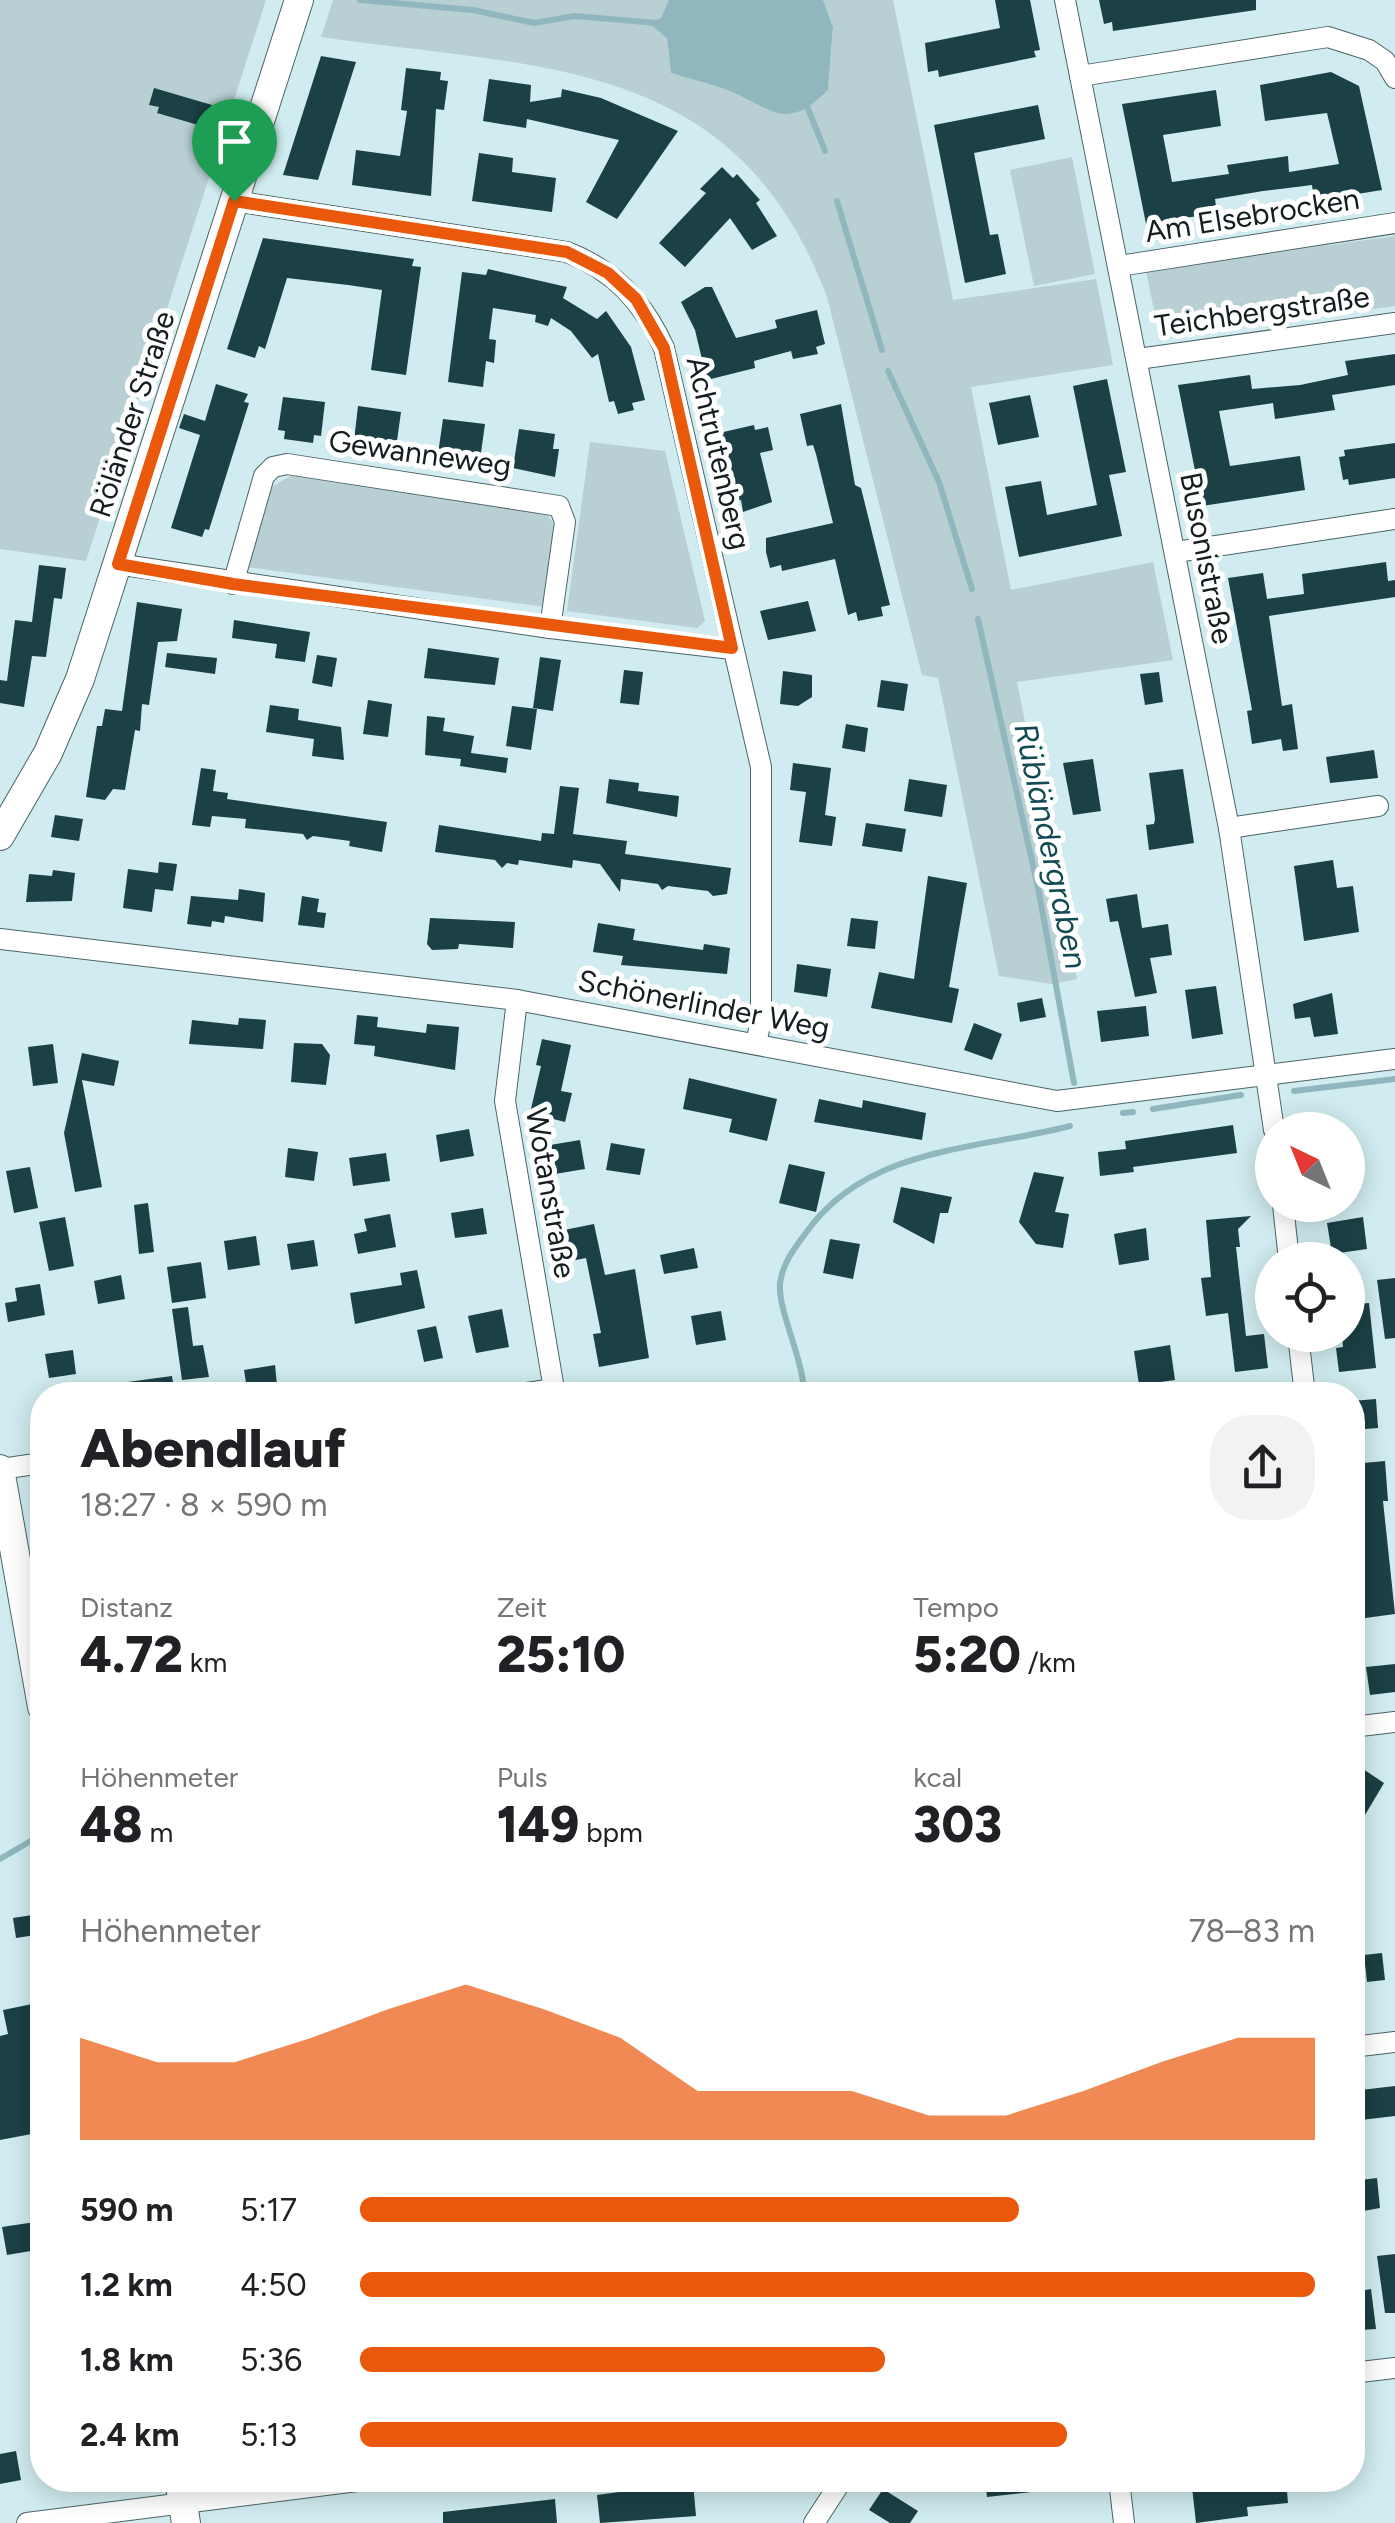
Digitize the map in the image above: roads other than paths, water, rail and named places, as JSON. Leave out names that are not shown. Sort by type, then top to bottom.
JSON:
[{"type":"street","name":"Röländer Straße","points":[[0,836],[59,728],[118,564],[300,0]]},
{"type":"street","name":"Busonistraße","points":[[1065,0],[1229,828],[1272,1112]]},
{"type":"street","points":[[1080,76],[1328,37],[1369,50],[1385,61],[1395,78]]},
{"type":"street","name":"Achtrutenberg","points":[[234,201],[567,252],[608,273],[636,299],[664,348],[761,767],[760,1022],[756,1043]]},
{"type":"street","name":"Am Elsebrocken","points":[[1119,266],[1395,224]]},
{"type":"street","name":"Teichbergstraße","points":[[1138,359],[1395,323]]},
{"type":"street","name":"Gewanneweg","points":[[233,584],[264,476],[273,467],[287,464],[559,506],[566,522],[550,628]]},
{"type":"street","points":[[1176,552],[1395,519]]},
{"type":"street","points":[[118,564],[550,628],[732,648]]},
{"type":"street","points":[[1229,828],[1378,806]]},
{"type":"street","name":"Schönerlinder Weg","points":[[0,939],[517,1000],[1057,1102],[1395,1059]]},
{"type":"street","name":"Wotanstraße","points":[[517,1000],[505,1101],[553,1382]]},
{"type":"street","points":[[1300,1352],[1304,1382]]},
{"type":"street","points":[[30,1465],[0,1469],[30,1639]]},
{"type":"street","points":[[1365,1725],[1395,1722]]},
{"type":"street","points":[[1365,2045],[1395,2042]]},
{"type":"street","points":[[1365,2371],[1395,2368]]},
{"type":"street","points":[[28,2523],[266,2492]]},
{"type":"street","points":[[814,2523],[834,2492]]},
{"type":"street","points":[[1121,2492],[1124,2523]]},
{"type":"waterway","points":[[360,0],[473,10],[534,23],[575,16],[656,23]]},
{"type":"waterway","points":[[805,101],[825,151]]},
{"type":"waterway","points":[[837,201],[882,350]]},
{"type":"waterway","name":"Rübländergraben","points":[[888,371],[939,482],[972,589]]},
{"type":"waterway","name":"Rübländergraben","points":[[978,619],[1038,888],[1074,1083]]},
{"type":"waterway","points":[[1294,1091],[1395,1079]]},
{"type":"waterway","points":[[1153,1109],[1241,1095]]},
{"type":"waterway","points":[[1123,1113],[1133,1112]]},
{"type":"waterway","name":"Rübländergraben","points":[[803,1382],[780,1284],[794,1249],[833,1202],[862,1182],[927,1156],[1070,1126]]},
{"type":"waterway","name":"Rübländergraben","points":[[0,1859],[30,1841]]}]
